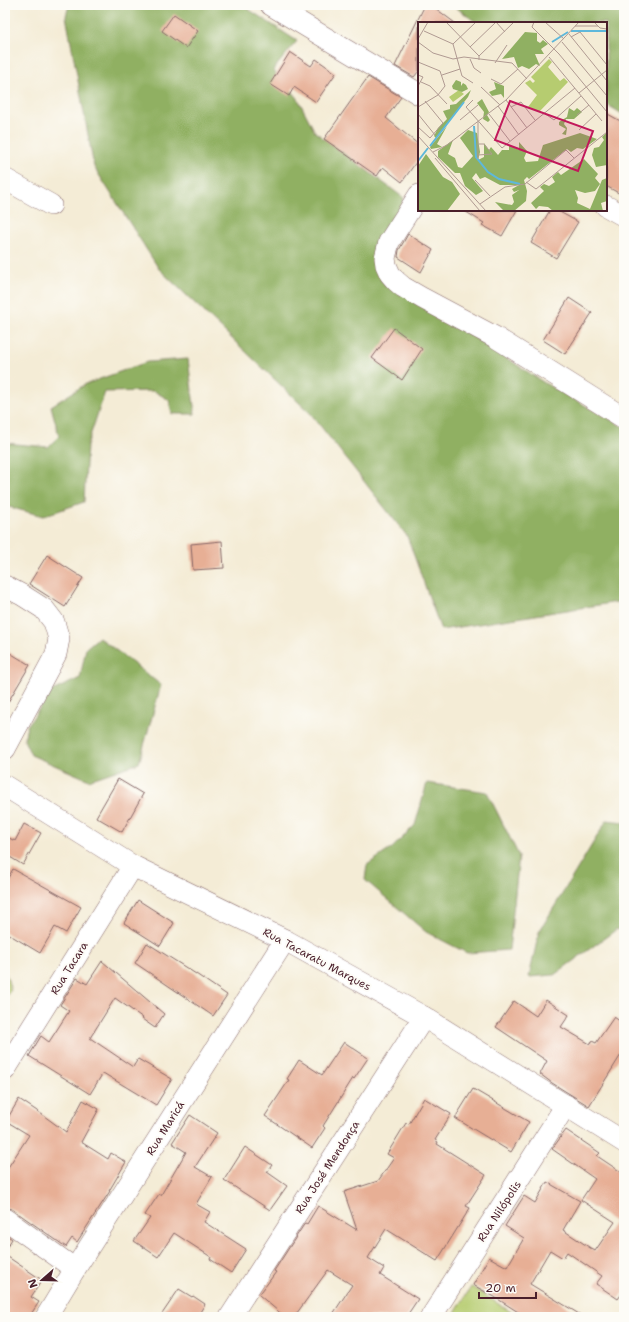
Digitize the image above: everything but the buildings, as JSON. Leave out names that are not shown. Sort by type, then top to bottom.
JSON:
[{"type":"street","points":[[271,5],[418,93]]},
{"type":"street","points":[[5,179],[51,206]]},
{"type":"street","points":[[418,197],[389,242],[385,258],[386,265],[390,274],[396,281],[422,298],[495,337],[624,418]]},
{"type":"street","points":[[607,207],[624,216]]},
{"type":"street","points":[[5,586],[44,609],[54,622],[59,639],[56,654],[5,749]]},
{"type":"street","name":"Rua Tacaratu Marques","points":[[5,786],[133,866],[284,940],[424,1017],[624,1142]]},
{"type":"street","name":"Rua Tacara","points":[[5,1070],[133,866]]},
{"type":"street","name":"Rua Maricá","points":[[46,1317],[284,940]]},
{"type":"street","name":"Rua José Mendonça","points":[[230,1317],[424,1017]]},
{"type":"street","name":"Rua Nilópolis","points":[[431,1317],[566,1105]]},
{"type":"street","points":[[5,1219],[75,1269]]},
{"type":"green space","points":[[69,5],[242,5],[297,41],[273,70],[297,97],[315,132],[404,198],[378,274],[546,384],[624,427],[624,601],[441,630],[407,536],[311,414],[159,269],[94,167],[66,16]]},
{"type":"green space","points":[[453,5],[624,5],[624,115],[607,105],[607,22],[476,22]]},
{"type":"green space","points":[[188,359],[195,414],[172,414],[169,400],[154,391],[105,392],[87,445],[84,502],[43,516],[5,506],[5,443],[48,447],[59,436],[51,406],[86,384],[147,362]]},
{"type":"green space","points":[[99,637],[161,685],[139,763],[89,780],[31,755],[24,740],[27,726],[52,691],[80,678],[86,648]]},
{"type":"green space","points":[[427,783],[487,792],[519,856],[509,950],[467,953],[426,932],[365,880],[367,865],[392,848],[415,825]]},
{"type":"green space","points":[[607,820],[624,822],[624,932],[617,929],[554,975],[529,977],[539,932]]},
{"type":"green space","points":[[5,971],[11,990],[5,997]]},
{"type":"green space","points":[[471,1287],[519,1317],[462,1317],[455,1313]]}]
